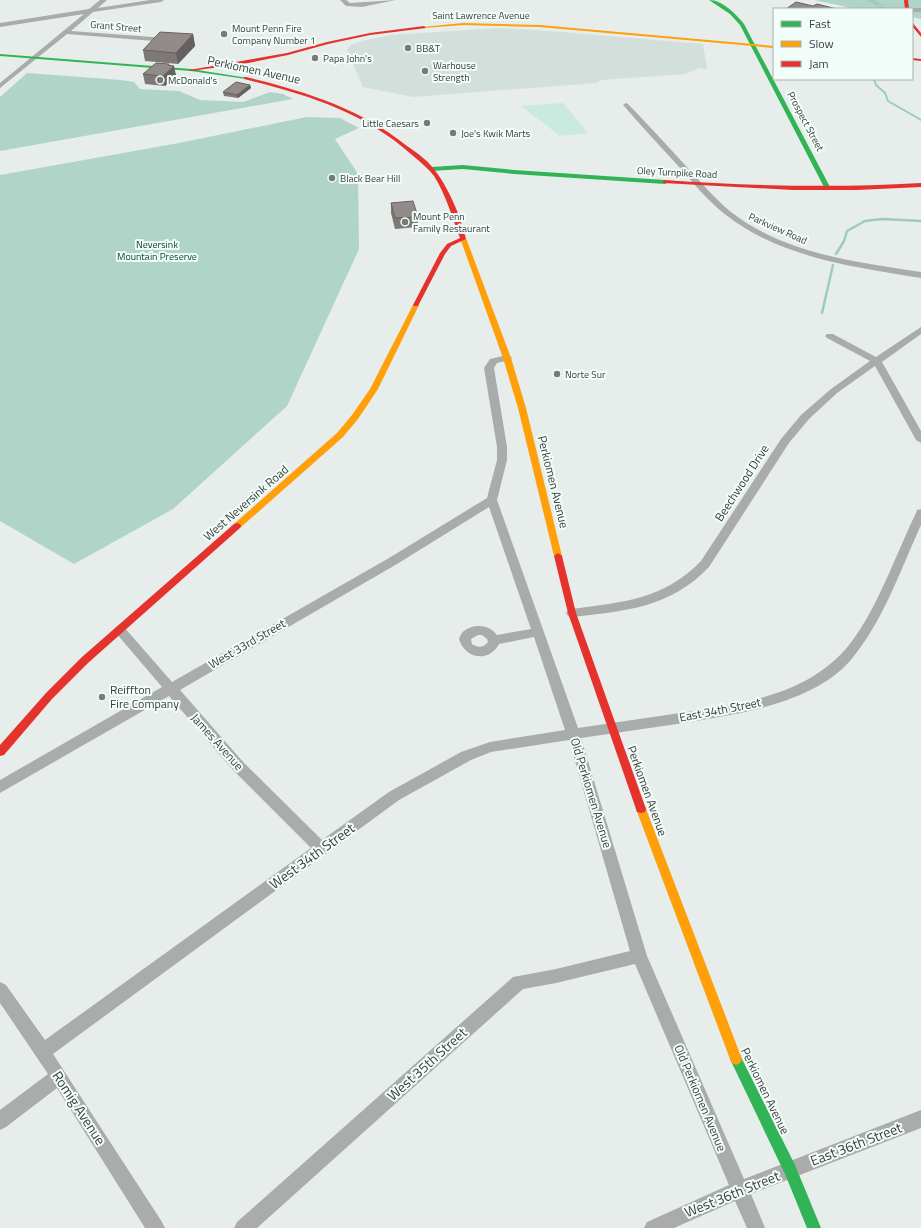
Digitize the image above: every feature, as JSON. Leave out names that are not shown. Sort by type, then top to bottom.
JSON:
[{"type":"main road","name":"Prospect Street","points":[[711,0],[735,16],[742,24],[827,187]]},
{"type":"main road","name":"Saint Lawrence Avenue","points":[[191,70],[274,57],[327,43],[370,34],[427,26],[463,24],[540,26],[773,47]]},
{"type":"main road","points":[[913,24],[921,36]]},
{"type":"main road","name":"Perkiomen Avenue","points":[[0,55],[191,70],[261,81],[299,91],[331,102],[363,117],[387,131],[431,169],[449,200],[507,358],[522,408],[572,613],[612,729],[729,1044],[790,1170],[814,1228]]},
{"type":"main road","name":"Oley Turnpike Road","points":[[431,169],[463,167],[699,185],[875,188],[921,185]]},
{"type":"main road","name":"West Neversink Road","points":[[0,752],[49,696],[85,660],[340,435],[355,417],[374,389],[442,254],[449,245],[463,239]]},
{"type":"street","points":[[1,83],[104,0]]},
{"type":"street","points":[[0,25],[161,0]]},
{"type":"street","points":[[343,0],[348,5],[362,5],[393,0]]},
{"type":"street","name":"Grant Street","points":[[65,32],[166,40]]},
{"type":"street","name":"Parkview Road","points":[[626,105],[720,206],[750,228],[776,241],[802,251],[834,260],[921,276]]},
{"type":"street","name":"Beechwood Drive","points":[[572,613],[638,603],[675,590],[690,580],[705,564],[785,440],[805,417],[834,391],[921,330]]},
{"type":"street","points":[[830,336],[877,361],[921,440]]},
{"type":"street","points":[[492,500],[502,460],[502,447],[489,368],[494,361],[507,358]]},
{"type":"street","name":"Old Perkiomen Avenue","points":[[492,500],[574,734],[640,956],[756,1228]]},
{"type":"street","name":"West 33rd Street","points":[[0,787],[393,560],[492,500]]},
{"type":"street","name":"East 34th Street","points":[[612,729],[739,709],[794,691],[819,679],[843,660],[858,642],[870,623],[921,513]]},
{"type":"street","name":"James Avenue","points":[[120,630],[239,767],[321,848]]},
{"type":"street","points":[[494,640],[539,632]]},
{"type":"street","name":"West 34th Street","points":[[42,1052],[394,796],[466,756],[490,747],[612,729]]},
{"type":"street","name":"West 35th Street","points":[[243,1228],[519,982],[556,976],[640,956]]},
{"type":"street","name":"Romig Avenue","points":[[0,990],[156,1228]]},
{"type":"street","points":[[0,1121],[58,1077]]},
{"type":"street","name":"East 36th Street","points":[[790,1170],[921,1119]]},
{"type":"street","name":"West 36th Street","points":[[653,1228],[739,1190],[790,1170]]},
{"type":"shaded area","points":[[499,28],[703,44],[707,69],[700,68],[685,74],[601,80],[597,83],[413,97],[363,87],[347,50],[351,45],[362,41],[390,35]]},
{"type":"green space","points":[[814,0],[921,0],[921,19],[913,17],[913,8],[851,8]]},
{"type":"green space","points":[[27,73],[134,82],[140,89],[179,91],[200,100],[243,102],[270,92],[283,94],[293,99],[0,151],[0,97]]},
{"type":"green space","points":[[563,103],[588,133],[560,136],[521,106]]},
{"type":"green space","name":"Neversink Mountain Preserve","points":[[307,117],[340,118],[359,128],[335,139],[358,174],[359,249],[287,406],[173,509],[74,564],[0,521],[0,175],[179,143]]},
{"type":"building","points":[[796,2],[813,6],[817,4],[833,8],[787,8]]},
{"type":"building","points":[[160,32],[193,34],[176,53],[143,50]]},
{"type":"building","points":[[156,63],[174,66],[163,76],[143,74]]},
{"type":"building","points":[[236,82],[250,85],[237,95],[223,92]]},
{"type":"building","points":[[413,201],[418,217],[395,218],[391,203]]},
{"type":"waterway","points":[[867,0],[873,2],[880,8]]},
{"type":"waterway","points":[[873,0],[883,6],[882,8]]},
{"type":"waterway","points":[[874,80],[876,85],[885,93],[888,101],[921,120]]},
{"type":"waterway","points":[[836,254],[844,241],[847,231],[865,221],[882,219],[921,221]]},
{"type":"waterway","points":[[822,313],[833,265]]},
{"type":"traffic: fast","points":[[711,0],[732,13],[742,24],[827,187]]},
{"type":"traffic: fast","points":[[0,55],[191,70],[246,78]]},
{"type":"traffic: fast","points":[[431,169],[463,167],[514,172],[665,182]]},
{"type":"traffic: fast","points":[[736,1059],[790,1170],[814,1228]]},
{"type":"traffic: slow","points":[[424,27],[463,24],[540,26],[773,47]]},
{"type":"traffic: slow","points":[[463,238],[507,358],[522,408],[558,556]]},
{"type":"traffic: slow","points":[[237,526],[340,435],[355,417],[374,389],[416,305]]},
{"type":"traffic: slow","points":[[641,809],[736,1059]]},
{"type":"traffic: jam","points":[[906,0],[907,8]]},
{"type":"traffic: jam","points":[[913,24],[921,36]]},
{"type":"traffic: jam","points":[[191,70],[248,62],[288,54],[327,43],[370,34],[424,27]]},
{"type":"traffic: jam","points":[[913,59],[921,60]]},
{"type":"traffic: jam","points":[[246,78],[312,96],[333,104],[374,124],[393,137],[427,164],[437,177],[450,202],[463,238]]},
{"type":"traffic: jam","points":[[665,182],[793,188],[857,188],[921,185]]},
{"type":"traffic: jam","points":[[416,305],[442,254],[449,245],[463,239]]},
{"type":"traffic: jam","points":[[0,752],[49,696],[85,660],[237,526]]},
{"type":"traffic: jam","points":[[558,556],[572,613],[641,809]]},
{"type":"place","name":"Mount Penn Fire Company Number 1","points":[[224,34]]},
{"type":"place","name":"BB&T","points":[[408,48]]},
{"type":"place","name":"Papa John's","points":[[315,58]]},
{"type":"place","name":"Warhouse Strength","points":[[425,71]]},
{"type":"place","name":"McDonald's","points":[[160,80]]},
{"type":"place","name":"Little Caesars","points":[[427,123]]},
{"type":"place","name":"Joe's Kwik Marts","points":[[453,133]]},
{"type":"place","name":"Black Bear Hill","points":[[332,178]]},
{"type":"place","name":"Mount Penn Family Restaurant","points":[[405,222]]},
{"type":"place","name":"Norte Sur","points":[[557,374]]},
{"type":"place","name":"Reiffton Fire Company","points":[[102,697]]}]
